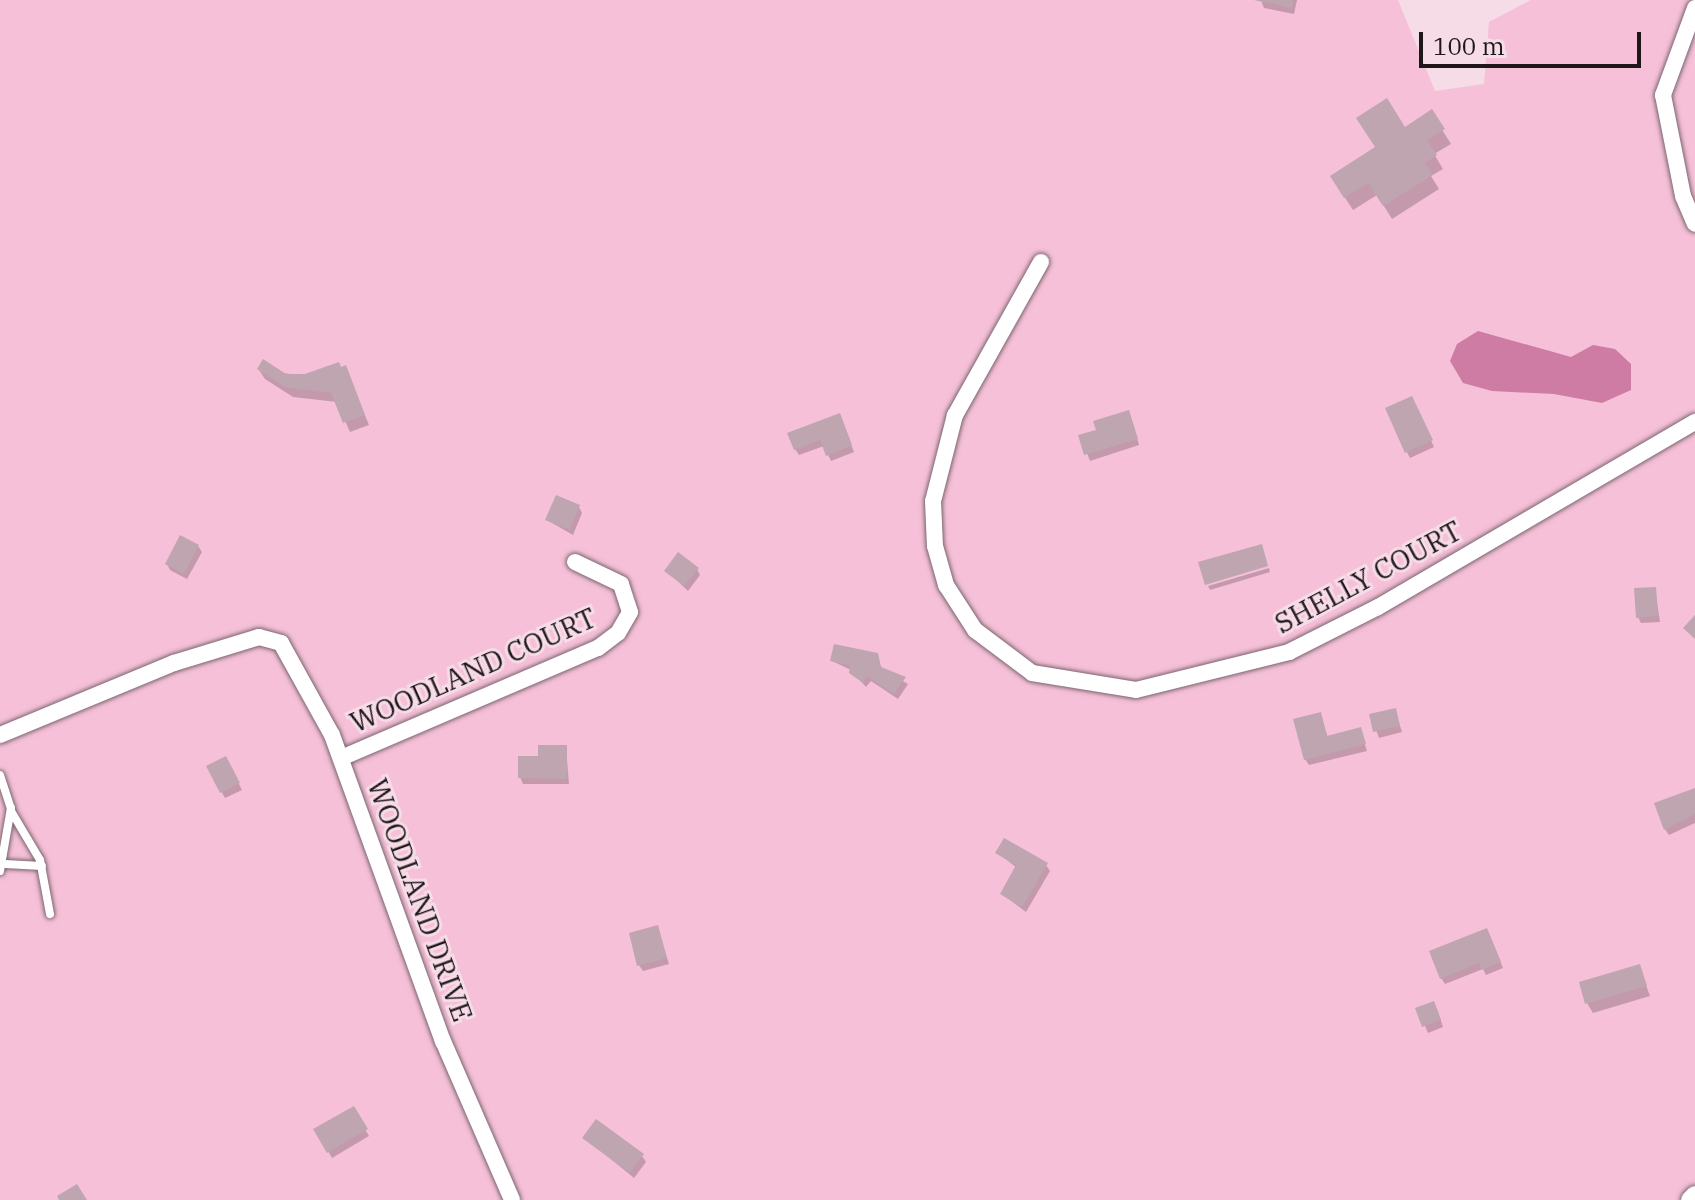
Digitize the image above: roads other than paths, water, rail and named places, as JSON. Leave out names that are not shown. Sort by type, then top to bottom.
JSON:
[{"type":"street","points":[[1695,8],[1663,95],[1683,196],[1695,224]]},
{"type":"street","name":"SHELLY COURT","points":[[1041,262],[955,415],[933,501],[935,546],[946,585],[975,630],[1032,673],[1136,690],[1289,652],[1378,607],[1695,422]]},
{"type":"street","name":"WOODLAND COURT","points":[[341,758],[598,648],[618,633],[630,612],[621,584],[575,562]]},
{"type":"street","name":"WOODLAND DRIVE","points":[[0,735],[174,663],[259,637],[281,643],[341,758],[443,1041],[512,1200]]},
{"type":"street","points":[[1690,1200],[1695,1195]]},
{"type":"lane","points":[[0,775],[9,789],[11,811],[2,868],[42,866]]},
{"type":"lane","points":[[11,811],[42,866],[50,914]]}]
